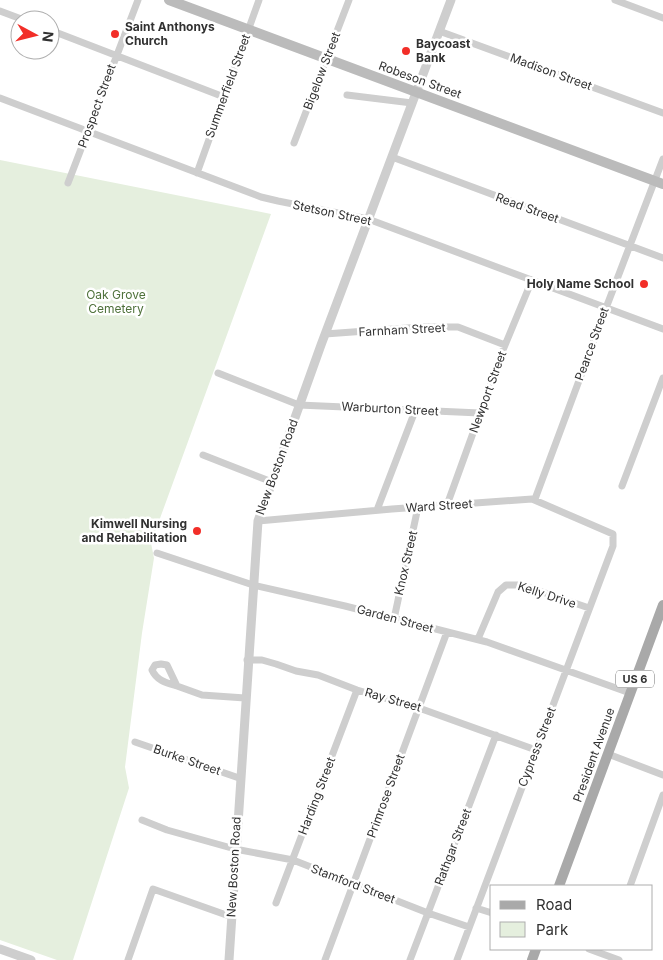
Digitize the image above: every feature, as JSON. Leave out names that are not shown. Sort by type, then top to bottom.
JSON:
[{"type":"main road","name":"Robeson Street","points":[[169,0],[659,182]]},
{"type":"main road","name":"President Avenue","points":[[559,885],[663,605]]},
{"type":"street","name":"Prospect Street","points":[[68,183],[138,0]]},
{"type":"street","name":"Summerfield Street","points":[[197,173],[260,0]]},
{"type":"street","name":"Bigelow Street","points":[[294,143],[349,0]]},
{"type":"street","name":"New Boston Road","points":[[228,960],[258,521],[325,334],[450,0]]},
{"type":"street","points":[[615,0],[663,18]]},
{"type":"street","name":"Madison Street","points":[[439,31],[663,113]]},
{"type":"street","points":[[60,34],[224,97]]},
{"type":"street","points":[[347,95],[412,103]]},
{"type":"street","name":"Stetson Street","points":[[0,98],[197,173],[278,201],[368,219],[663,329]]},
{"type":"street","name":"Read Street","points":[[392,157],[663,258]]},
{"type":"street","name":"Pearce Street","points":[[532,499],[535,499],[630,246],[659,182],[663,158]]},
{"type":"street","name":"Newport Street","points":[[447,505],[505,345],[532,280]]},
{"type":"street","name":"Farnham Street","points":[[325,334],[458,327],[505,345]]},
{"type":"street","name":"Warburton Street","points":[[218,373],[299,405],[480,414]]},
{"type":"street","points":[[622,486],[663,378]]},
{"type":"street","points":[[378,510],[414,411]]},
{"type":"street","points":[[203,456],[272,482]]},
{"type":"street","name":"Ward Street","points":[[258,521],[532,499],[613,534]]},
{"type":"street","name":"Knox Street","points":[[394,619],[418,507]]},
{"type":"street","name":"Cypress Street","points":[[457,960],[612,546],[613,534]]},
{"type":"street","name":"Garden Street","points":[[157,553],[253,586],[345,606],[478,639],[630,693]]},
{"type":"street","name":"Kelly Drive","points":[[478,639],[498,592],[506,585],[522,585],[589,608]]},
{"type":"street","name":"Primrose Street","points":[[325,960],[447,632]]},
{"type":"street","name":"Ray Street","points":[[247,660],[262,660],[296,671],[318,675],[357,690],[419,708],[536,750]]},
{"type":"street","points":[[177,686],[202,695],[245,698]]},
{"type":"street","name":"Harding Street","points":[[276,903],[357,690]]},
{"type":"street","name":"Rathgar Street","points":[[410,960],[496,735]]},
{"type":"street","name":"Burke Street","points":[[135,742],[240,778]]},
{"type":"street","points":[[608,754],[663,775]]},
{"type":"street","points":[[630,885],[663,795]]},
{"type":"street","name":"Stamford Street","points":[[142,820],[167,830],[235,849],[293,860],[428,913],[469,927]]},
{"type":"street","points":[[128,960],[154,889],[232,917]]},
{"type":"street","points":[[476,908],[490,912]]},
{"type":"street","points":[[0,949],[11,957],[31,960]]},
{"type":"street","points":[[605,952],[619,960]]},
{"type":"green space","name":"Oak Grove Cemetery","points":[[0,160],[271,214],[151,543],[154,558],[142,633],[125,767],[129,788],[73,960],[57,960],[0,940]]},
{"type":"place","name":"Saint Anthonys Church","points":[[115,34]]},
{"type":"place","name":"Baycoast Bank","points":[[406,51]]},
{"type":"place","name":"Holy Name School","points":[[644,284]]},
{"type":"place","name":"Kimwell Nursing and Rehabilitation","points":[[197,531]]}]
